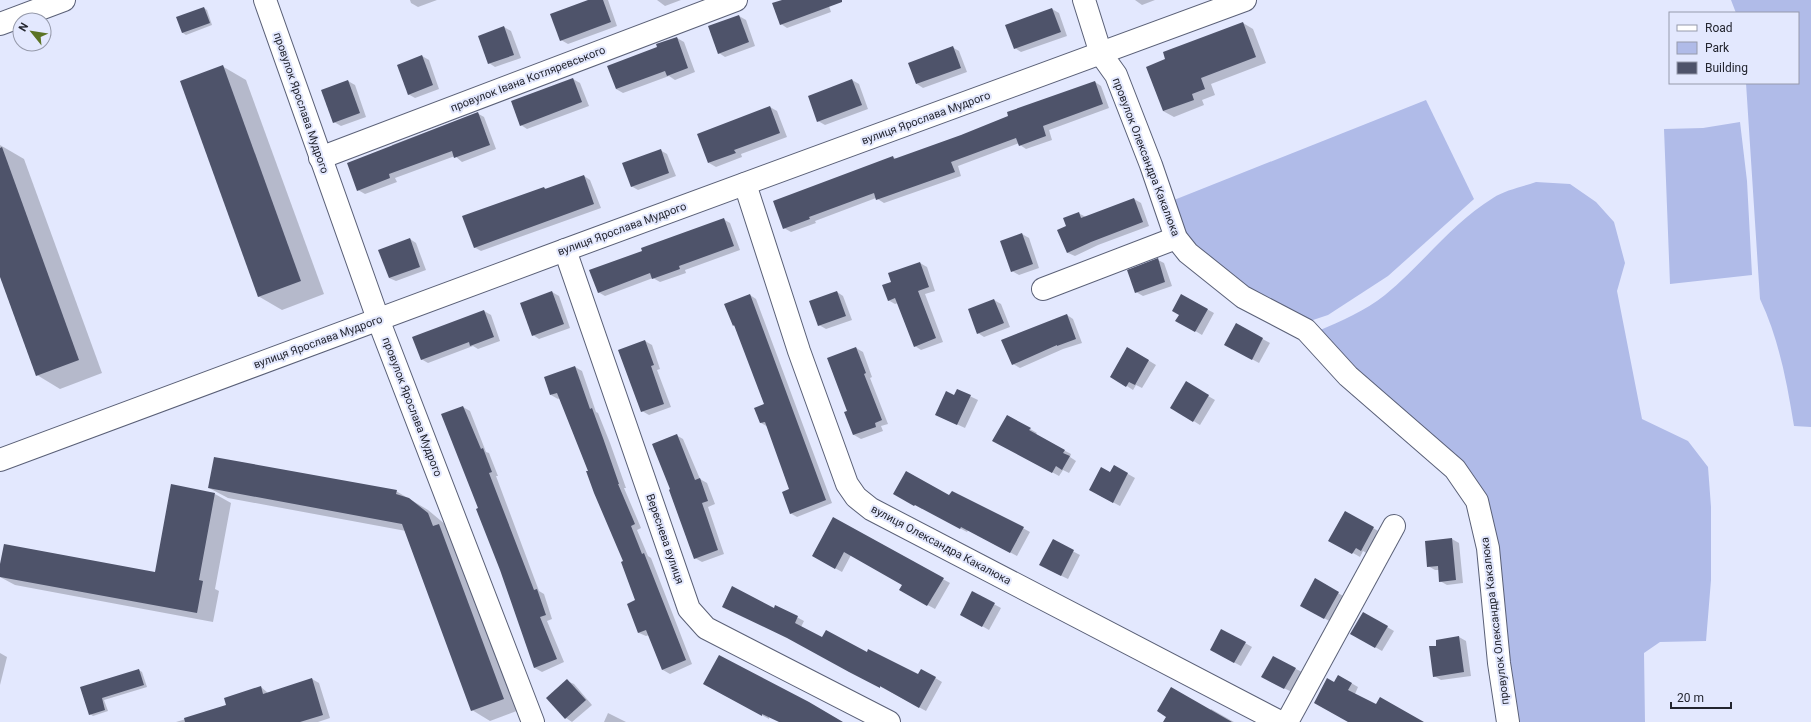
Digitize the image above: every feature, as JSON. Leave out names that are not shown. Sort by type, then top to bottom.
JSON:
[{"type":"street","points":[[0,24],[41,4],[64,0]]},
{"type":"street","name":"провулок Ярослава Мудрого","points":[[264,0],[378,319],[533,722]]},
{"type":"street","name":"провулок Івана Котляревського","points":[[320,158],[736,0]]},
{"type":"street","name":"провулок Олександра Какалюка","points":[[1084,0],[1101,54],[1116,76],[1151,165],[1176,238],[1188,253],[1243,297],[1306,330],[1348,376],[1455,469],[1477,501],[1488,548],[1499,663],[1508,722]]},
{"type":"street","name":"вулиця Ярослава Мудрого","points":[[1,455],[378,319],[1245,0]]},
{"type":"street","name":"вулиця Олександра Какалюка","points":[[745,184],[802,358],[847,484],[856,497],[871,509],[1280,722]]},
{"type":"street","points":[[1043,289],[1176,238]]},
{"type":"street","name":"Вереснева вулиця","points":[[565,250],[689,609],[706,628],[890,722]]},
{"type":"street","points":[[1287,722],[1394,526]]},
{"type":"green space","points":[[1731,0],[1811,0],[1811,427],[1794,426],[1785,377],[1777,345],[1767,314],[1760,299],[1746,84],[1799,84],[1799,12],[1736,12]]},
{"type":"green space","points":[[1426,100],[1474,199],[1388,276],[1328,315],[1304,323],[1249,294],[1185,238],[1174,200]]},
{"type":"green space","points":[[1740,122],[1747,181],[1752,275],[1670,284],[1664,129],[1703,128]]},
{"type":"green space","points":[[1536,182],[1570,184],[1596,202],[1614,222],[1625,263],[1617,291],[1642,419],[1688,441],[1708,467],[1711,507],[1711,580],[1706,641],[1660,642],[1644,653],[1645,722],[1513,722],[1487,514],[1353,371],[1318,331],[1361,311],[1385,295],[1450,232],[1478,208],[1498,195]]},
{"type":"building","points":[[588,0],[603,0],[611,22],[560,41],[550,14]]},
{"type":"building","points":[[782,0],[842,0],[842,2],[780,25],[772,3]]},
{"type":"building","points":[[204,7],[210,23],[182,33],[176,17]]},
{"type":"building","points":[[1052,8],[1061,32],[1014,49],[1005,25]]},
{"type":"building","points":[[739,15],[749,42],[718,54],[708,26]]},
{"type":"building","points":[[1243,22],[1256,57],[1201,78],[1205,89],[1192,94],[1194,100],[1163,111],[1146,67],[1165,59],[1163,52]]},
{"type":"building","points":[[504,26],[514,55],[488,64],[478,36]]},
{"type":"building","points":[[677,37],[688,68],[667,76],[665,71],[616,89],[607,66],[657,47],[656,44]]},
{"type":"building","points":[[953,46],[961,68],[916,84],[908,63]]},
{"type":"building","points":[[422,55],[433,85],[408,95],[397,65]]},
{"type":"building","points":[[223,65],[301,281],[258,297],[180,81]]},
{"type":"building","points":[[573,78],[582,102],[520,126],[511,101]]},
{"type":"building","points":[[852,79],[862,105],[817,122],[808,96]]},
{"type":"building","points":[[348,80],[360,113],[333,123],[321,90]]},
{"type":"building","points":[[1095,81],[1103,104],[1043,126],[1046,136],[1019,146],[1016,138],[951,162],[955,172],[876,200],[874,193],[809,217],[810,219],[783,229],[773,201],[893,156],[894,159],[961,135],[1008,116],[1007,112]]},
{"type":"building","points":[[770,106],[780,133],[734,150],[736,153],[708,163],[697,134]]},
{"type":"building","points":[[478,112],[490,145],[454,158],[452,151],[389,174],[390,178],[357,191],[347,163]]},
{"type":"building","points":[[2,147],[79,360],[36,376],[0,277],[0,148]]},
{"type":"building","points":[[661,149],[669,173],[631,187],[622,163]]},
{"type":"building","points":[[584,175],[594,204],[474,248],[462,216],[544,187],[545,189]]},
{"type":"building","points":[[1134,198],[1143,222],[1067,253],[1057,230],[1066,226],[1063,218],[1079,212],[1081,218]]},
{"type":"building","points":[[724,218],[734,246],[679,266],[680,269],[652,279],[650,273],[598,293],[589,270],[642,251],[641,248]]},
{"type":"building","points":[[1022,233],[1033,264],[1011,272],[1000,241]]},
{"type":"building","points":[[410,238],[420,267],[389,278],[378,250]]},
{"type":"building","points":[[1158,258],[1165,282],[1135,293],[1127,270]]},
{"type":"building","points":[[920,262],[929,287],[918,291],[936,338],[914,347],[895,298],[888,301],[882,285],[891,282],[888,273]]},
{"type":"building","points":[[552,291],[564,324],[532,336],[520,303]]},
{"type":"building","points":[[837,291],[846,316],[818,326],[809,301]]},
{"type":"building","points":[[750,294],[826,500],[790,514],[782,492],[789,489],[765,422],[760,423],[754,408],[764,404],[734,325],[733,326],[724,304]]},
{"type":"building","points":[[1181,294],[1208,309],[1195,332],[1175,321],[1179,315],[1172,311]]},
{"type":"building","points":[[994,299],[1004,323],[977,334],[968,309]]},
{"type":"building","points":[[484,310],[494,337],[470,346],[469,342],[421,360],[412,337]]},
{"type":"building","points":[[1067,314],[1076,339],[1057,345],[1012,365],[1001,340]]},
{"type":"building","points":[[1236,323],[1263,338],[1252,360],[1224,345]]},
{"type":"building","points":[[645,340],[654,365],[651,366],[664,404],[641,412],[618,350]]},
{"type":"building","points":[[856,347],[866,373],[864,374],[882,420],[875,423],[876,427],[853,435],[844,412],[847,411],[827,358]]},
{"type":"building","points":[[1127,347],[1149,360],[1135,385],[1129,382],[1126,387],[1110,377]]},
{"type":"building","points":[[575,366],[590,409],[592,408],[603,438],[618,484],[635,524],[631,526],[642,554],[644,553],[686,660],[662,670],[646,630],[638,633],[627,604],[635,600],[621,562],[623,561],[594,493],[586,471],[588,471],[557,393],[550,395],[544,377]]},
{"type":"building","points":[[1186,381],[1209,395],[1193,422],[1170,408]]},
{"type":"building","points":[[957,389],[971,395],[957,425],[935,415],[946,391],[954,395]]},
{"type":"building","points":[[463,406],[481,449],[483,448],[492,472],[489,473],[534,590],[537,589],[546,615],[540,617],[557,659],[534,668],[500,570],[476,509],[478,508],[441,414]]},
{"type":"building","points":[[1007,415],[1031,428],[1029,430],[1065,450],[1063,453],[1070,456],[1062,470],[1056,466],[1052,473],[992,441]]},
{"type":"building","points":[[677,434],[695,480],[700,478],[708,501],[702,503],[718,550],[694,559],[669,490],[670,489],[652,444]]},
{"type":"building","points":[[214,457],[397,490],[396,494],[409,498],[428,513],[433,526],[439,524],[504,699],[471,711],[402,524],[208,488]]},
{"type":"building","points":[[1114,465],[1128,473],[1113,503],[1089,490],[1101,467],[1110,472]]},
{"type":"building","points":[[906,471],[949,495],[952,491],[1024,527],[1010,553],[961,527],[960,529],[915,505],[914,506],[893,494]]},
{"type":"building","points":[[171,484],[215,493],[199,580],[203,581],[197,613],[0,577],[0,564],[4,544],[155,572]]},
{"type":"building","points":[[1345,511],[1374,527],[1361,551],[1356,548],[1352,554],[1328,541]]},
{"type":"building","points":[[833,517],[944,578],[927,606],[899,590],[902,585],[844,552],[835,569],[812,556]]},
{"type":"building","points":[[1452,538],[1456,580],[1439,582],[1438,566],[1427,567],[1425,541]]},
{"type":"building","points":[[1053,539],[1074,550],[1061,576],[1039,565]]},
{"type":"building","points":[[1315,578],[1339,592],[1324,619],[1300,606]]},
{"type":"building","points":[[732,586],[774,608],[775,605],[798,616],[795,623],[822,637],[826,630],[867,652],[868,649],[918,674],[921,669],[936,677],[919,708],[787,638],[722,607]]},
{"type":"building","points":[[972,591],[995,603],[982,627],[960,615]]},
{"type":"building","points":[[1363,612],[1388,626],[1375,648],[1350,634]]},
{"type":"building","points":[[1221,629],[1246,642],[1234,663],[1210,650]]},
{"type":"building","points":[[1459,636],[1464,672],[1433,677],[1429,646],[1436,646],[1436,640]]},
{"type":"building","points":[[719,655],[809,702],[843,722],[779,722],[762,714],[762,716],[703,684]]},
{"type":"building","points":[[1273,656],[1296,668],[1284,689],[1261,677]]},
{"type":"building","points":[[139,669],[144,685],[102,698],[105,710],[89,715],[80,687]]},
{"type":"building","points":[[1338,675],[1352,683],[1348,690],[1376,704],[1380,697],[1424,722],[1348,722],[1314,703],[1327,678],[1334,682]]},
{"type":"building","points":[[312,678],[323,715],[300,722],[185,722],[184,718],[226,705],[224,698],[261,686],[263,694]]},
{"type":"building","points":[[567,679],[586,700],[565,719],[546,698]]},
{"type":"building","points":[[1171,687],[1232,722],[1163,722],[1166,717],[1157,711]]}]
